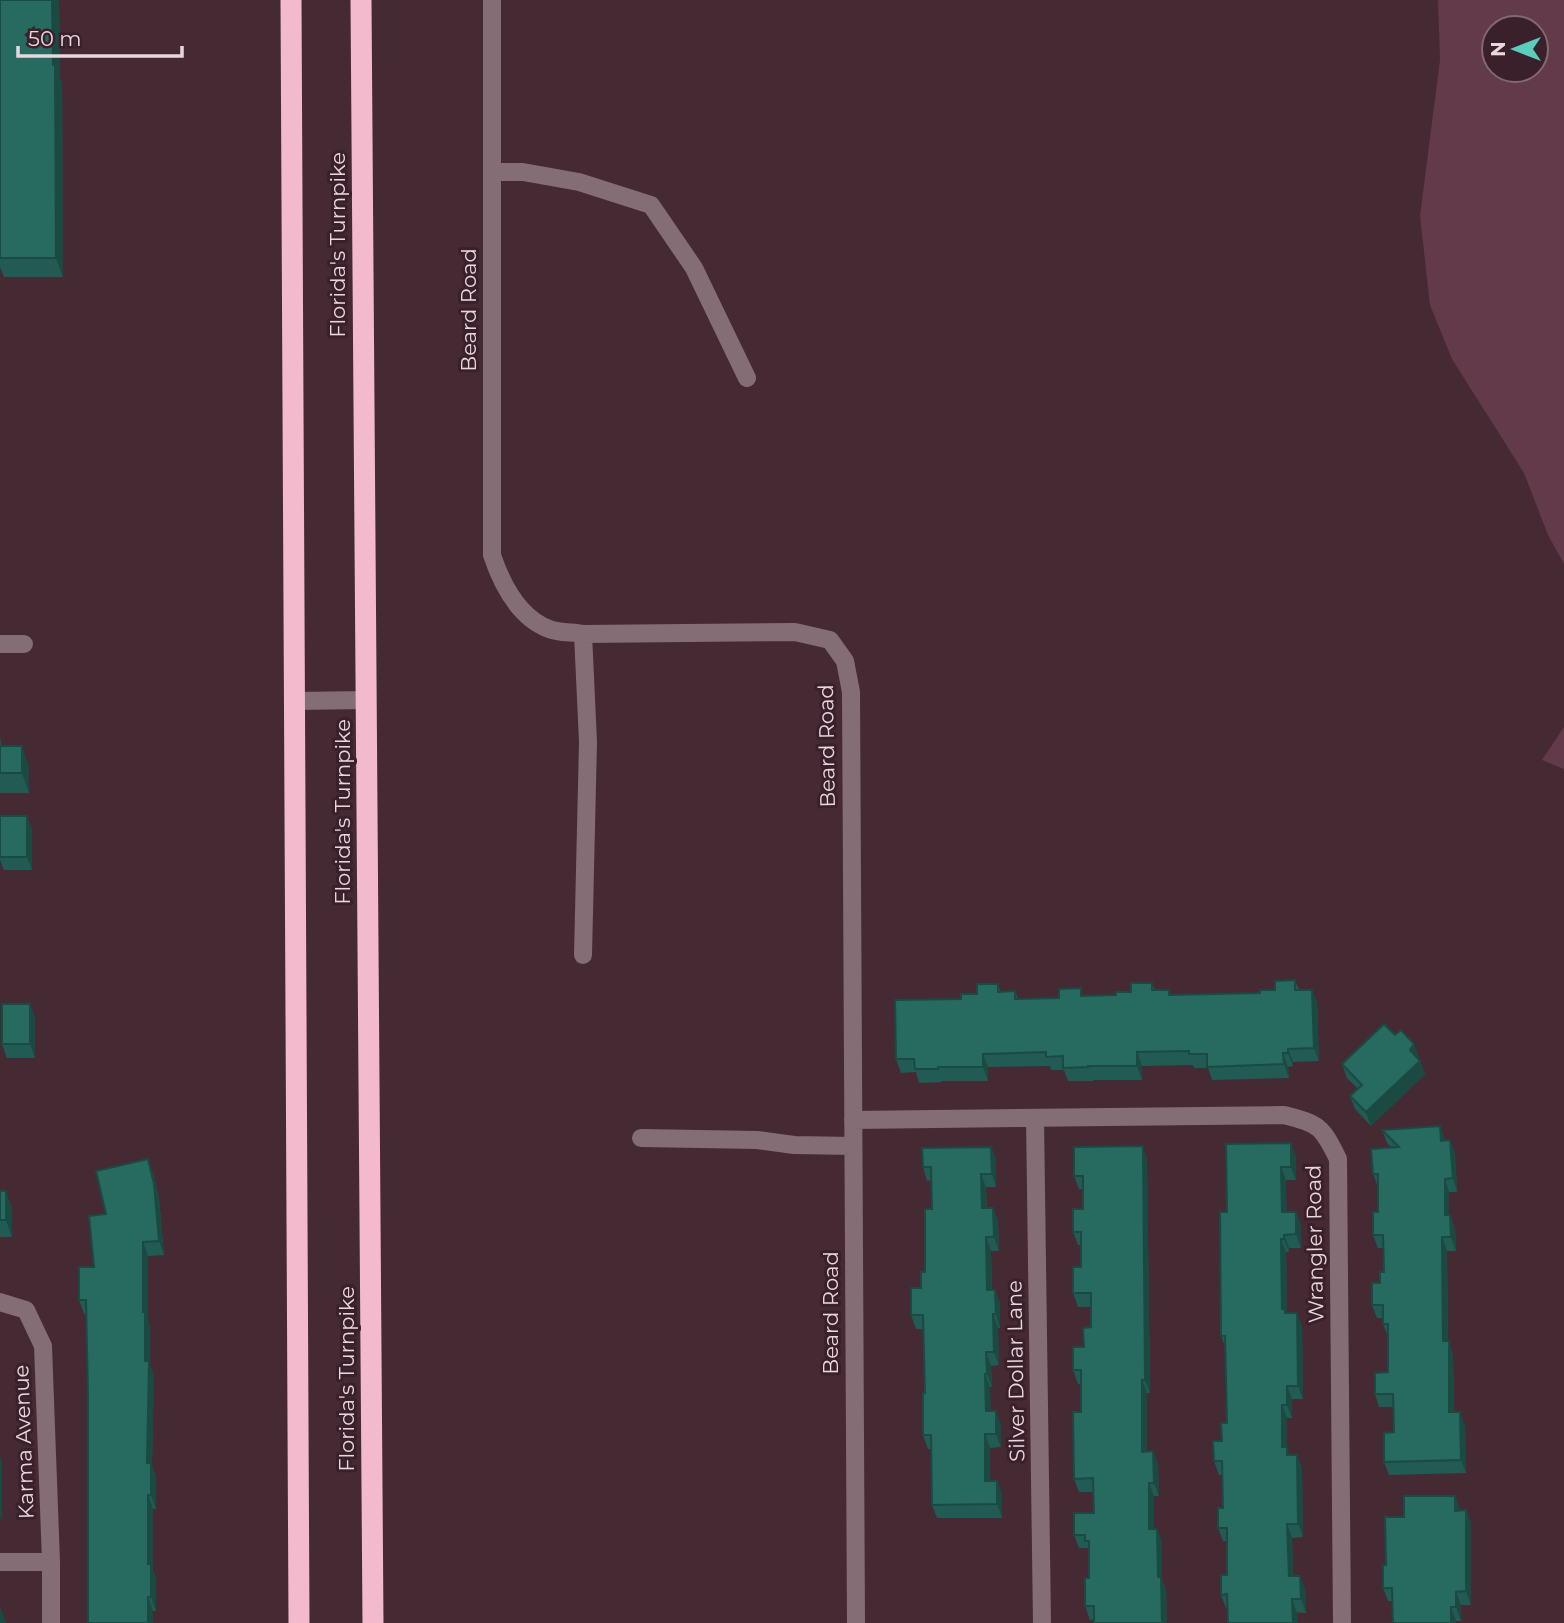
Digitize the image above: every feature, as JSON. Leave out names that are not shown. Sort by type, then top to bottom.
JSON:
[{"type":"highway","points":[[290,0],[299,1623]]},
{"type":"highway","name":"Florida's Turnpike","points":[[361,0],[373,1623]]},
{"type":"street","name":"Beard Road","points":[[492,0],[492,555],[500,580],[522,612],[550,629],[583,634],[795,632],[830,639],[845,661],[850,692],[856,1623]]},
{"type":"street","points":[[492,173],[523,173],[579,183],[651,205],[694,268],[747,378]]},
{"type":"street","points":[[583,634],[587,742],[583,955]]},
{"type":"street","points":[[0,644],[24,644]]},
{"type":"street","points":[[295,701],[367,700]]},
{"type":"street","name":"Wrangler Road","points":[[853,1120],[1284,1115],[1309,1122],[1326,1135],[1338,1159],[1342,1623]]},
{"type":"street","name":"Silver Dollar Lane","points":[[1035,1118],[1042,1623]]},
{"type":"street","points":[[641,1138],[757,1140],[853,1146]]},
{"type":"street","name":"Karma Avenue","points":[[0,1302],[26,1310],[43,1346],[51,1623]]},
{"type":"street","points":[[0,1562],[51,1562]]},
{"type":"shaded area","points":[[1438,0],[1564,0],[1564,564],[1548,535],[1524,473],[1452,359],[1430,305],[1420,216],[1440,60]]},
{"type":"shaded area","points":[[1564,727],[1564,769],[1542,760]]},
{"type":"building","points":[[0,0],[52,0],[56,258],[0,258]]},
{"type":"building","points":[[0,746],[22,746],[22,773],[0,773]]},
{"type":"building","points":[[0,816],[27,816],[27,857],[0,857]]},
{"type":"building","points":[[1295,980],[1295,990],[1312,990],[1314,1048],[1288,1049],[1288,1053],[1283,1053],[1284,1064],[1207,1067],[1207,1054],[1189,1054],[1189,1051],[1137,1052],[1137,1066],[1063,1068],[1063,1056],[1046,1057],[1046,1052],[983,1054],[983,1067],[915,1069],[914,1059],[896,1059],[895,1000],[961,999],[961,994],[977,994],[977,984],[998,984],[998,992],[1015,991],[1015,999],[1059,998],[1059,989],[1081,988],[1081,996],[1116,995],[1116,992],[1131,992],[1131,983],[1152,983],[1152,990],[1169,990],[1169,995],[1260,993],[1260,990],[1275,990],[1275,981]]},
{"type":"building","points":[[2,1004],[30,1004],[30,1044],[2,1044]]},
{"type":"building","points":[[1384,1024],[1395,1035],[1401,1030],[1414,1044],[1410,1050],[1420,1061],[1366,1112],[1350,1096],[1362,1085],[1342,1064]]},
{"type":"building","points":[[1440,1126],[1441,1141],[1450,1140],[1453,1178],[1445,1179],[1445,1215],[1450,1215],[1451,1237],[1442,1237],[1443,1341],[1449,1341],[1449,1412],[1460,1412],[1461,1460],[1384,1462],[1384,1433],[1394,1432],[1393,1394],[1375,1394],[1375,1373],[1388,1372],[1388,1324],[1383,1324],[1383,1305],[1372,1305],[1372,1283],[1380,1283],[1380,1272],[1384,1272],[1383,1235],[1373,1235],[1373,1212],[1378,1212],[1378,1174],[1373,1174],[1371,1149],[1399,1147],[1382,1130]]},
{"type":"building","points":[[1291,1143],[1291,1167],[1281,1167],[1282,1212],[1296,1212],[1296,1234],[1284,1235],[1284,1239],[1281,1239],[1282,1309],[1285,1309],[1285,1313],[1297,1313],[1298,1386],[1287,1386],[1287,1405],[1282,1405],[1282,1447],[1287,1447],[1287,1455],[1297,1455],[1298,1524],[1287,1524],[1289,1576],[1300,1576],[1301,1599],[1292,1599],[1293,1623],[1228,1623],[1227,1594],[1221,1595],[1221,1575],[1227,1575],[1227,1528],[1218,1528],[1218,1508],[1223,1508],[1222,1461],[1214,1461],[1213,1441],[1222,1441],[1221,1423],[1227,1423],[1225,1336],[1221,1336],[1220,1212],[1227,1212],[1226,1144]]},
{"type":"building","points":[[1143,1146],[1145,1380],[1142,1380],[1142,1452],[1153,1451],[1154,1483],[1149,1483],[1149,1529],[1157,1529],[1162,1623],[1094,1623],[1094,1606],[1085,1606],[1085,1578],[1089,1578],[1089,1541],[1085,1541],[1085,1535],[1074,1535],[1074,1513],[1094,1513],[1093,1478],[1074,1479],[1073,1412],[1081,1412],[1081,1370],[1073,1370],[1073,1347],[1084,1347],[1083,1328],[1091,1327],[1091,1293],[1073,1293],[1073,1267],[1081,1267],[1081,1232],[1073,1232],[1073,1209],[1083,1209],[1083,1176],[1074,1176],[1074,1147]]},
{"type":"building","points":[[991,1147],[992,1174],[981,1174],[982,1208],[993,1208],[994,1237],[986,1237],[987,1290],[995,1290],[996,1314],[993,1314],[994,1352],[986,1352],[985,1374],[986,1411],[996,1411],[996,1434],[985,1434],[985,1481],[997,1481],[997,1504],[932,1505],[931,1435],[923,1435],[923,1315],[911,1315],[911,1288],[921,1288],[921,1272],[925,1272],[925,1209],[932,1209],[931,1167],[923,1167],[922,1148]]},
{"type":"building","points":[[148,1159],[154,1184],[159,1241],[143,1242],[145,1361],[149,1361],[147,1463],[151,1463],[148,1564],[151,1564],[151,1597],[148,1597],[148,1623],[88,1623],[86,1300],[79,1300],[79,1267],[94,1267],[89,1216],[106,1214],[96,1171]]},
{"type":"building","points":[[0,1191],[6,1191],[6,1220],[0,1220]]},
{"type":"building","points":[[1404,1496],[1455,1496],[1455,1511],[1466,1510],[1466,1591],[1456,1592],[1456,1607],[1451,1607],[1451,1623],[1393,1623],[1392,1588],[1383,1588],[1383,1565],[1386,1565],[1385,1517],[1404,1517]]}]
